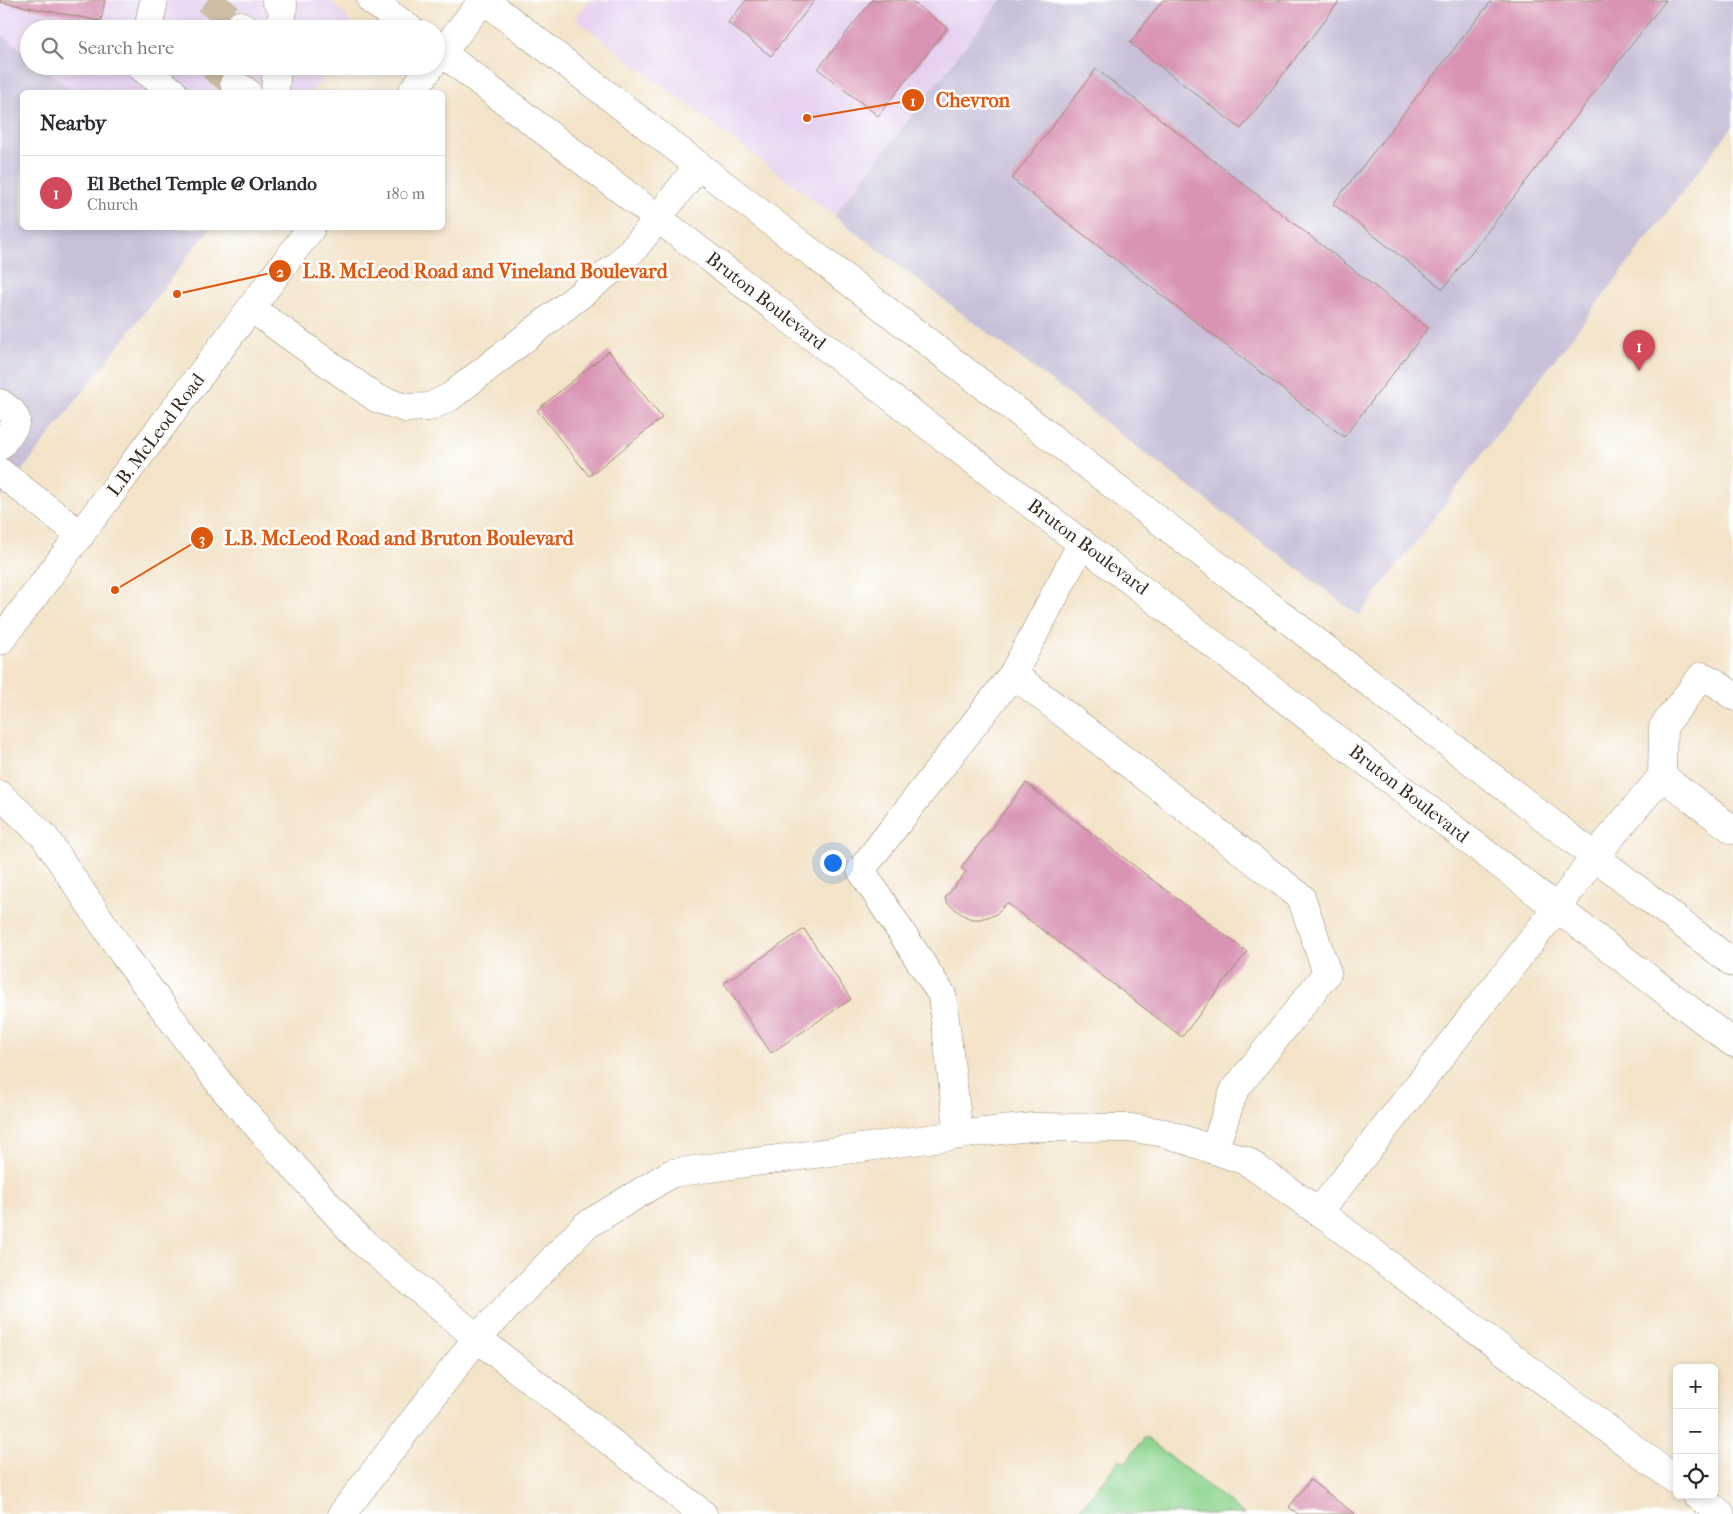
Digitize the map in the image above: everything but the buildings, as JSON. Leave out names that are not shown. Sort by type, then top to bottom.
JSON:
[{"type":"street","points":[[276,0],[283,6],[282,20]]},
{"type":"street","points":[[371,0],[398,20]]},
{"type":"street","points":[[445,46],[483,0],[1733,963]]},
{"type":"street","name":"Bruton Boulevard","points":[[445,64],[658,218],[1733,1043]]},
{"type":"street","points":[[151,75],[170,90]]},
{"type":"street","points":[[275,90],[276,75]]},
{"type":"street","points":[[413,90],[424,75]]},
{"type":"street","points":[[251,308],[376,398],[405,408],[429,407],[450,397],[618,266],[698,166]]},
{"type":"street","name":"L.B. McLeod Road","points":[[0,641],[310,230]]},
{"type":"street","points":[[0,403],[11,411],[16,419],[14,427],[0,446]]},
{"type":"street","points":[[0,472],[81,535]]},
{"type":"street","points":[[959,1134],[942,995],[861,870],[1013,674],[1082,543]]},
{"type":"street","points":[[1013,674],[1302,897],[1327,973],[1234,1091],[1214,1150]]},
{"type":"street","points":[[1319,1212],[1558,908],[1595,856],[1662,776],[1663,727],[1702,676],[1716,683],[1733,696]]},
{"type":"street","points":[[1662,776],[1733,830]]},
{"type":"street","points":[[0,795],[44,836],[124,955],[224,1088],[359,1239],[477,1338],[703,1514]]},
{"type":"street","points":[[342,1514],[477,1338],[585,1226],[672,1173],[959,1134],[1032,1127],[1132,1128],[1165,1133],[1246,1161],[1319,1212],[1673,1478]]},
{"type":"street","points":[[1701,1499],[1720,1514]]},
{"type":"shaded area","points":[[0,0],[328,0],[348,20],[20,20],[20,49],[0,33]]},
{"type":"shaded area","points":[[589,0],[1001,0],[834,216],[575,19]]},
{"type":"shaded area","points":[[1001,0],[1733,0],[1733,126],[1359,616],[834,216]]},
{"type":"shaded area","points":[[0,33],[20,49],[20,75],[53,75],[72,90],[20,90],[20,230],[208,230],[0,499]]},
{"type":"shaded area","points":[[53,75],[325,75],[314,90],[72,90]]},
{"type":"green space","points":[[1145,1437],[1244,1514],[1076,1514],[1120,1459],[1125,1463]]},
{"type":"tunnel","points":[[207,0],[233,20]]},
{"type":"tunnel","points":[[223,75],[234,83]]},
{"type":"place","name":"Chevron","points":[[807,118]]},
{"type":"place","name":"L.B. McLeod Road and Vineland Boulevard","points":[[177,294]]},
{"type":"place","name":"El Bethel Temple @ Orlando","points":[[1639,371]]},
{"type":"place","name":"L.B. McLeod Road and Bruton Boulevard","points":[[115,590]]}]
